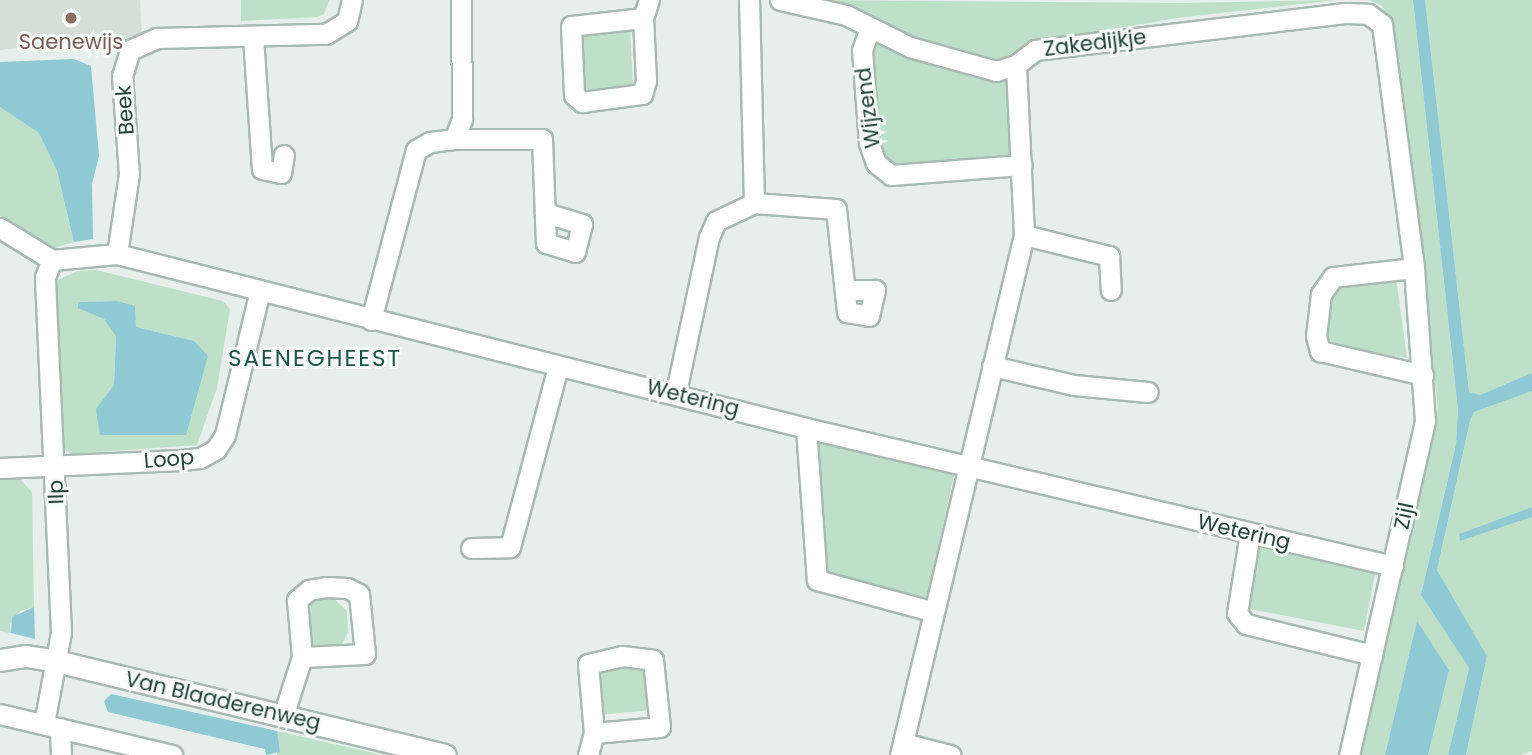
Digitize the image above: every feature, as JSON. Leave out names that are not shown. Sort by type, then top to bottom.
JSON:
[{"type":"street","name":"Beek","points":[[117,254],[130,174],[122,75],[130,50],[157,38],[326,34],[347,21],[352,0]]},
{"type":"street","points":[[454,139],[462,119],[461,0]]},
{"type":"street","points":[[749,0],[754,203]]},
{"type":"street","name":"Zakedijkje","points":[[780,0],[846,15],[869,30],[910,47],[996,71],[1016,65],[1035,50],[1345,13],[1368,14],[1382,24]]},
{"type":"street","points":[[646,9],[646,81],[642,94],[582,102],[574,95],[571,26],[646,9]]},
{"type":"street","name":"Zijl","points":[[1349,755],[1425,421],[1415,268],[1382,24]]},
{"type":"street","name":"Wijzend","points":[[869,30],[862,50],[869,143],[876,163],[891,175],[1022,164]]},
{"type":"street","points":[[253,37],[262,169],[281,173],[284,155]]},
{"type":"street","points":[[950,755],[902,749],[931,611],[1024,235],[1016,65]]},
{"type":"street","points":[[371,320],[416,150],[430,142],[454,139],[542,139],[545,214]]},
{"type":"street","points":[[676,392],[709,237],[716,221],[754,203],[836,209],[845,289]]},
{"type":"street","points":[[0,228],[52,260]]},
{"type":"street","points":[[1024,235],[1108,256],[1111,290]]},
{"type":"street","name":"Wetering","points":[[52,260],[117,254],[260,294],[676,392],[806,428],[1394,566]]},
{"type":"street","name":"Ilp","points":[[52,260],[45,277],[61,632],[56,661],[52,726],[61,755]]},
{"type":"street","points":[[1415,268],[1334,277],[1321,294],[1316,336],[1320,351],[1327,354],[1423,375]]},
{"type":"street","name":"Loop","points":[[0,468],[181,460],[200,458],[216,449],[225,435],[260,294]]},
{"type":"street","points":[[471,548],[510,547],[558,366]]},
{"type":"street","points":[[992,366],[1074,385],[1148,391]]},
{"type":"street","points":[[806,428],[817,580],[931,611]]},
{"type":"street","points":[[1250,533],[1237,613],[1246,624],[1372,655]]},
{"type":"street","points":[[283,716],[302,657],[298,600],[309,590],[326,587],[347,588],[359,594],[365,654],[302,657]]},
{"type":"street","name":"Van Blaaderenweg","points":[[0,660],[26,656],[56,661],[445,755]]},
{"type":"street","points":[[588,755],[594,733],[588,664],[622,656],[653,660],[660,727],[594,733]]},
{"type":"street","points":[[0,714],[172,755]]},
{"type":"shaded area","name":"Saenewijs","points":[[0,0],[140,0],[142,36],[0,50]]},
{"type":"green space","points":[[241,0],[329,0],[324,14],[318,17],[241,21]]},
{"type":"green space","points":[[814,0],[1181,3],[1337,0],[1177,18],[1027,44],[1000,60],[875,26],[860,11]]},
{"type":"green space","points":[[1369,0],[1413,0],[1458,409],[1456,444],[1421,595],[1469,668],[1448,755],[1428,755],[1449,670],[1417,622],[1385,755],[1354,755],[1438,410],[1393,21],[1381,5]]},
{"type":"green space","points":[[1425,0],[1532,0],[1532,373],[1480,395],[1469,393]]},
{"type":"green space","points":[[630,27],[633,87],[590,91],[578,83],[581,31]]},
{"type":"green space","points":[[871,41],[1006,81],[1013,156],[878,166]]},
{"type":"green space","points":[[0,107],[39,133],[57,171],[74,242],[54,248],[0,216]]},
{"type":"green space","points":[[96,270],[223,301],[230,309],[217,388],[197,445],[71,454],[64,449],[52,283],[77,271]],"holes":[[[117,301],[136,327],[194,341],[96,410],[114,385],[116,335],[104,319],[78,302]]]},
{"type":"green space","points":[[1396,278],[1407,358],[1336,347],[1327,336],[1326,323],[1334,288]]},
{"type":"green space","points":[[1532,391],[1532,507],[1459,534],[1460,541],[1532,517],[1532,751],[1521,755],[1466,755],[1487,656],[1437,570],[1474,412]]},
{"type":"green space","points":[[814,435],[925,460],[954,475],[926,603],[821,576]]},
{"type":"green space","points":[[0,475],[19,478],[32,492],[34,607],[20,611],[10,624],[11,633],[0,631]]},
{"type":"green space","points":[[1257,542],[1377,565],[1364,631],[1244,608]]},
{"type":"green space","points":[[330,595],[347,611],[348,633],[342,644],[307,646],[305,606],[314,596]]},
{"type":"green space","points":[[636,661],[648,668],[653,710],[598,715],[595,676],[602,667]]},
{"type":"green space","points":[[277,731],[382,755],[277,755]]},
{"type":"water","points":[[1413,0],[1425,0],[1469,392],[1480,395],[1532,373],[1532,391],[1474,412],[1437,570],[1487,656],[1466,755],[1448,755],[1469,668],[1421,595],[1456,444],[1458,409]]},
{"type":"water","points":[[74,59],[91,66],[99,156],[92,184],[93,239],[74,242],[57,171],[39,133],[0,107],[0,62]]},
{"type":"water","points":[[117,301],[135,306],[136,327],[194,341],[208,356],[186,435],[100,435],[96,409],[114,385],[116,336],[104,319],[78,308],[78,302]]},
{"type":"water","points":[[1532,507],[1532,517],[1460,541],[1459,534]]},
{"type":"water","points":[[34,607],[35,639],[11,633],[12,617]]},
{"type":"water","points":[[1417,621],[1449,670],[1428,755],[1385,755]]},
{"type":"water","points":[[111,694],[277,731],[280,752],[266,755],[265,749],[108,712],[104,701]]},
{"type":"place","name":"Saenewijs","points":[[71,18]]},
{"type":"district","name":"SAENEGHEEST","points":[[315,358]]}]
